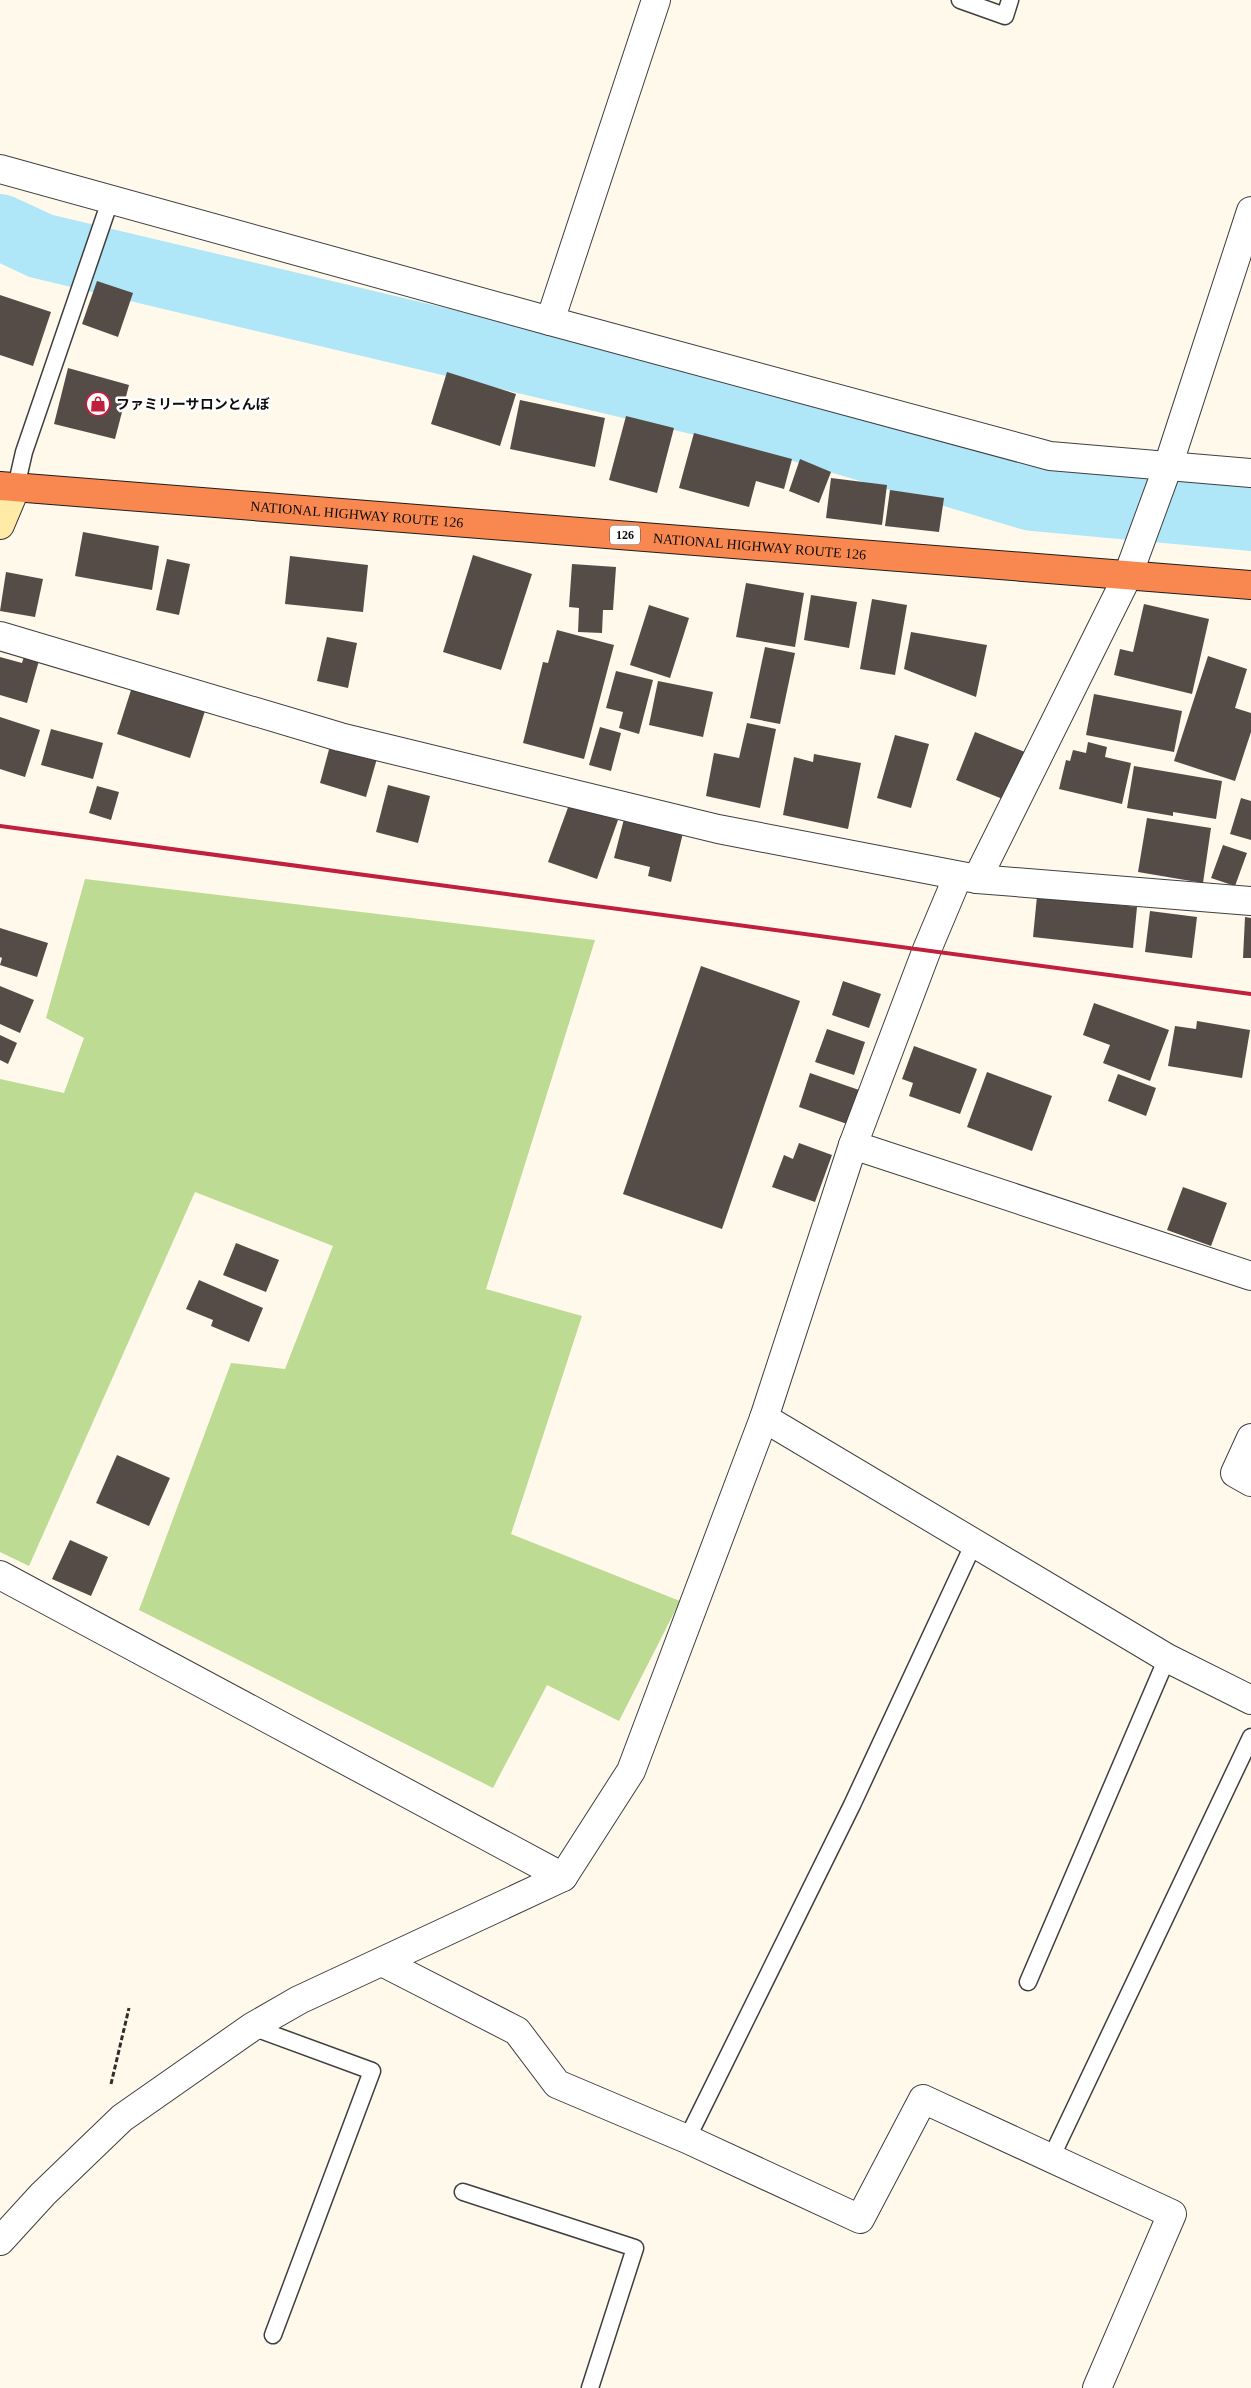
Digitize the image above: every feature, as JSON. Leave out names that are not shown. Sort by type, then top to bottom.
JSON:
[{"type":"highway","name":"NATIONAL HIGHWAY ROUTE 126","points":[[8,486],[1251,585]]},
{"type":"street","points":[[550,321],[656,0]]},
{"type":"street","points":[[0,169],[110,201],[1050,456],[1251,474]]},
{"type":"street","points":[[0,2241],[43,2194],[122,2118],[252,2027],[299,2000],[563,1876],[631,1771],[764,1418],[853,1145],[926,952],[1128,575],[1168,466],[1251,211]]},
{"type":"street","points":[[0,526],[8,486]]},
{"type":"street","points":[[0,636],[340,738],[718,829],[967,877],[1251,901]]},
{"type":"street","points":[[853,1145],[1251,1276]]},
{"type":"street","points":[[764,1418],[1167,1658],[1251,1700]]},
{"type":"street","points":[[1251,1438],[1235,1474],[1251,1482]]},
{"type":"street","points":[[0,1575],[563,1876]]},
{"type":"street","points":[[382,1962],[517,2031],[557,2084],[687,2140],[860,2220],[923,2100],[1172,2214],[1097,2388]]},
{"type":"lane","points":[[960,0],[1005,16],[1010,0]]},
{"type":"lane","points":[[8,486],[24,452],[110,201]]},
{"type":"lane","points":[[687,2140],[852,1805],[974,1543]]},
{"type":"lane","points":[[1028,1982],[1167,1658]]},
{"type":"lane","points":[[1050,2158],[1251,1737]]},
{"type":"lane","points":[[252,2027],[372,2071],[273,2335]]},
{"type":"lane","points":[[463,2192],[635,2248],[590,2388]]},
{"type":"path","points":[[122,2118],[110,2085],[130,2008]]},
{"type":"green space","points":[[85,879],[595,940],[486,1289],[582,1316],[511,1534],[680,1601],[619,1721],[547,1685],[493,1788],[139,1610],[231,1363],[285,1369],[333,1246],[195,1192],[29,1566],[0,1552],[0,1079],[64,1093],[84,1038],[46,1018]]},
{"type":"building","points":[[97,281],[133,293],[118,337],[82,324]]},
{"type":"building","points":[[0,295],[51,312],[33,366],[0,355]]},
{"type":"building","points":[[68,368],[129,385],[115,439],[54,424]]},
{"type":"building","points":[[447,372],[516,394],[500,446],[431,424]]},
{"type":"building","points":[[520,400],[605,418],[595,467],[510,449]]},
{"type":"building","points":[[626,416],[674,428],[657,493],[609,480]]},
{"type":"building","points":[[694,433],[792,459],[784,489],[756,481],[749,507],[679,488]]},
{"type":"building","points":[[800,459],[831,472],[819,503],[789,491]]},
{"type":"building","points":[[831,478],[887,485],[882,525],[826,518]]},
{"type":"building","points":[[890,490],[944,498],[939,532],[885,526]]},
{"type":"building","points":[[83,532],[159,546],[152,590],[75,576]]},
{"type":"building","points":[[473,555],[532,574],[501,670],[443,652]]},
{"type":"building","points":[[290,556],[368,565],[363,612],[285,604]]},
{"type":"building","points":[[167,559],[190,564],[179,615],[156,610]]},
{"type":"building","points":[[572,564],[616,567],[613,610],[603,610],[602,633],[578,632],[579,608],[569,607]]},
{"type":"building","points":[[6,572],[43,579],[35,617],[0,611]]},
{"type":"building","points":[[746,583],[804,593],[795,647],[736,637]]},
{"type":"building","points":[[811,595],[857,602],[849,648],[804,640]]},
{"type":"building","points":[[872,599],[907,605],[895,675],[860,669]]},
{"type":"building","points":[[1144,604],[1209,619],[1192,694],[1114,675],[1120,649],[1133,652]]},
{"type":"building","points":[[649,605],[689,618],[670,678],[630,665]]},
{"type":"building","points":[[557,630],[614,645],[584,759],[523,743],[543,662],[548,663]]},
{"type":"building","points":[[911,632],[987,645],[976,697],[904,669]]},
{"type":"building","points":[[327,637],[357,643],[348,688],[317,681]]},
{"type":"building","points":[[765,647],[795,653],[780,724],[750,718]]},
{"type":"building","points":[[25,653],[40,657],[27,703],[0,695],[0,657],[22,663]]},
{"type":"building","points":[[1208,656],[1247,669],[1235,708],[1251,713],[1251,732],[1235,781],[1174,761]]},
{"type":"building","points":[[616,671],[653,680],[639,734],[619,728],[623,712],[606,708]]},
{"type":"building","points":[[658,681],[713,692],[703,737],[649,725]]},
{"type":"building","points":[[132,687],[205,711],[190,758],[117,734]]},
{"type":"building","points":[[1094,694],[1182,711],[1174,752],[1086,735]]},
{"type":"building","points":[[0,717],[40,730],[25,777],[0,769]]},
{"type":"building","points":[[747,723],[776,729],[760,808],[706,796],[714,753],[739,758]]},
{"type":"building","points":[[600,727],[621,733],[611,771],[589,765]]},
{"type":"building","points":[[51,729],[103,743],[93,779],[41,765]]},
{"type":"building","points":[[975,732],[1025,752],[1005,800],[956,780]]},
{"type":"building","points":[[895,735],[929,744],[911,808],[877,798]]},
{"type":"building","points":[[331,742],[378,755],[366,797],[320,783]]},
{"type":"building","points":[[1088,742],[1107,747],[1105,757],[1131,763],[1122,804],[1059,789],[1066,760],[1070,761],[1073,750],[1086,753]]},
{"type":"building","points":[[814,754],[861,763],[848,829],[783,815],[794,757],[813,762]]},
{"type":"building","points":[[1134,766],[1222,781],[1216,819],[1173,812],[1173,816],[1127,808]]},
{"type":"building","points":[[388,785],[430,796],[418,843],[376,832]]},
{"type":"building","points":[[97,786],[119,792],[111,820],[89,813]]},
{"type":"building","points":[[1241,798],[1251,801],[1251,840],[1230,834]]},
{"type":"building","points":[[570,802],[618,820],[597,879],[548,862]]},
{"type":"building","points":[[1147,818],[1211,828],[1203,883],[1138,872]]},
{"type":"building","points":[[624,819],[683,833],[671,882],[648,876],[650,867],[614,858]]},
{"type":"building","points":[[1223,845],[1247,853],[1235,886],[1211,878]]},
{"type":"building","points":[[1037,896],[1137,907],[1133,948],[1033,937]]},
{"type":"building","points":[[1150,911],[1197,917],[1192,958],[1145,952]]},
{"type":"building","points":[[1245,917],[1251,918],[1251,958],[1243,958]]},
{"type":"building","points":[[0,928],[48,943],[37,977],[0,965],[2,958],[0,957]]},
{"type":"building","points":[[701,966],[800,1001],[722,1229],[623,1194]]},
{"type":"building","points":[[843,981],[881,994],[869,1028],[832,1015]]},
{"type":"building","points":[[0,986],[34,1000],[20,1033],[0,1024]]},
{"type":"building","points":[[1094,1003],[1169,1030],[1150,1081],[1103,1063],[1110,1045],[1083,1035]]},
{"type":"building","points":[[1197,1021],[1250,1030],[1242,1078],[1168,1066],[1175,1026],[1196,1029]]},
{"type":"building","points":[[827,1029],[865,1042],[854,1075],[815,1062]]},
{"type":"building","points":[[0,1035],[17,1043],[8,1064],[0,1060]]},
{"type":"building","points":[[914,1046],[977,1069],[960,1114],[909,1096],[913,1083],[902,1079]]},
{"type":"building","points":[[987,1072],[1052,1096],[1032,1151],[967,1127]]},
{"type":"building","points":[[810,1073],[859,1090],[847,1124],[799,1107]]},
{"type":"building","points":[[1118,1074],[1156,1088],[1146,1116],[1108,1101]]},
{"type":"building","points":[[799,1143],[832,1155],[815,1202],[772,1187],[784,1155],[793,1159]]},
{"type":"building","points":[[1183,1187],[1227,1203],[1211,1246],[1167,1230]]},
{"type":"building","points":[[236,1243],[279,1260],[266,1292],[223,1275]]},
{"type":"building","points":[[199,1280],[263,1308],[249,1342],[211,1326],[213,1320],[186,1309]]},
{"type":"building","points":[[117,1455],[170,1478],[149,1526],[96,1503]]},
{"type":"building","points":[[70,1540],[108,1557],[91,1596],[52,1579]]},
{"type":"waterway","points":[[0,227],[41,246],[758,416],[1032,498],[1251,518]]},
{"type":"railway","points":[[0,826],[1251,994]]},
{"type":"place","name":"ファミリーサロンとんぼ","points":[[98,404]]}]
